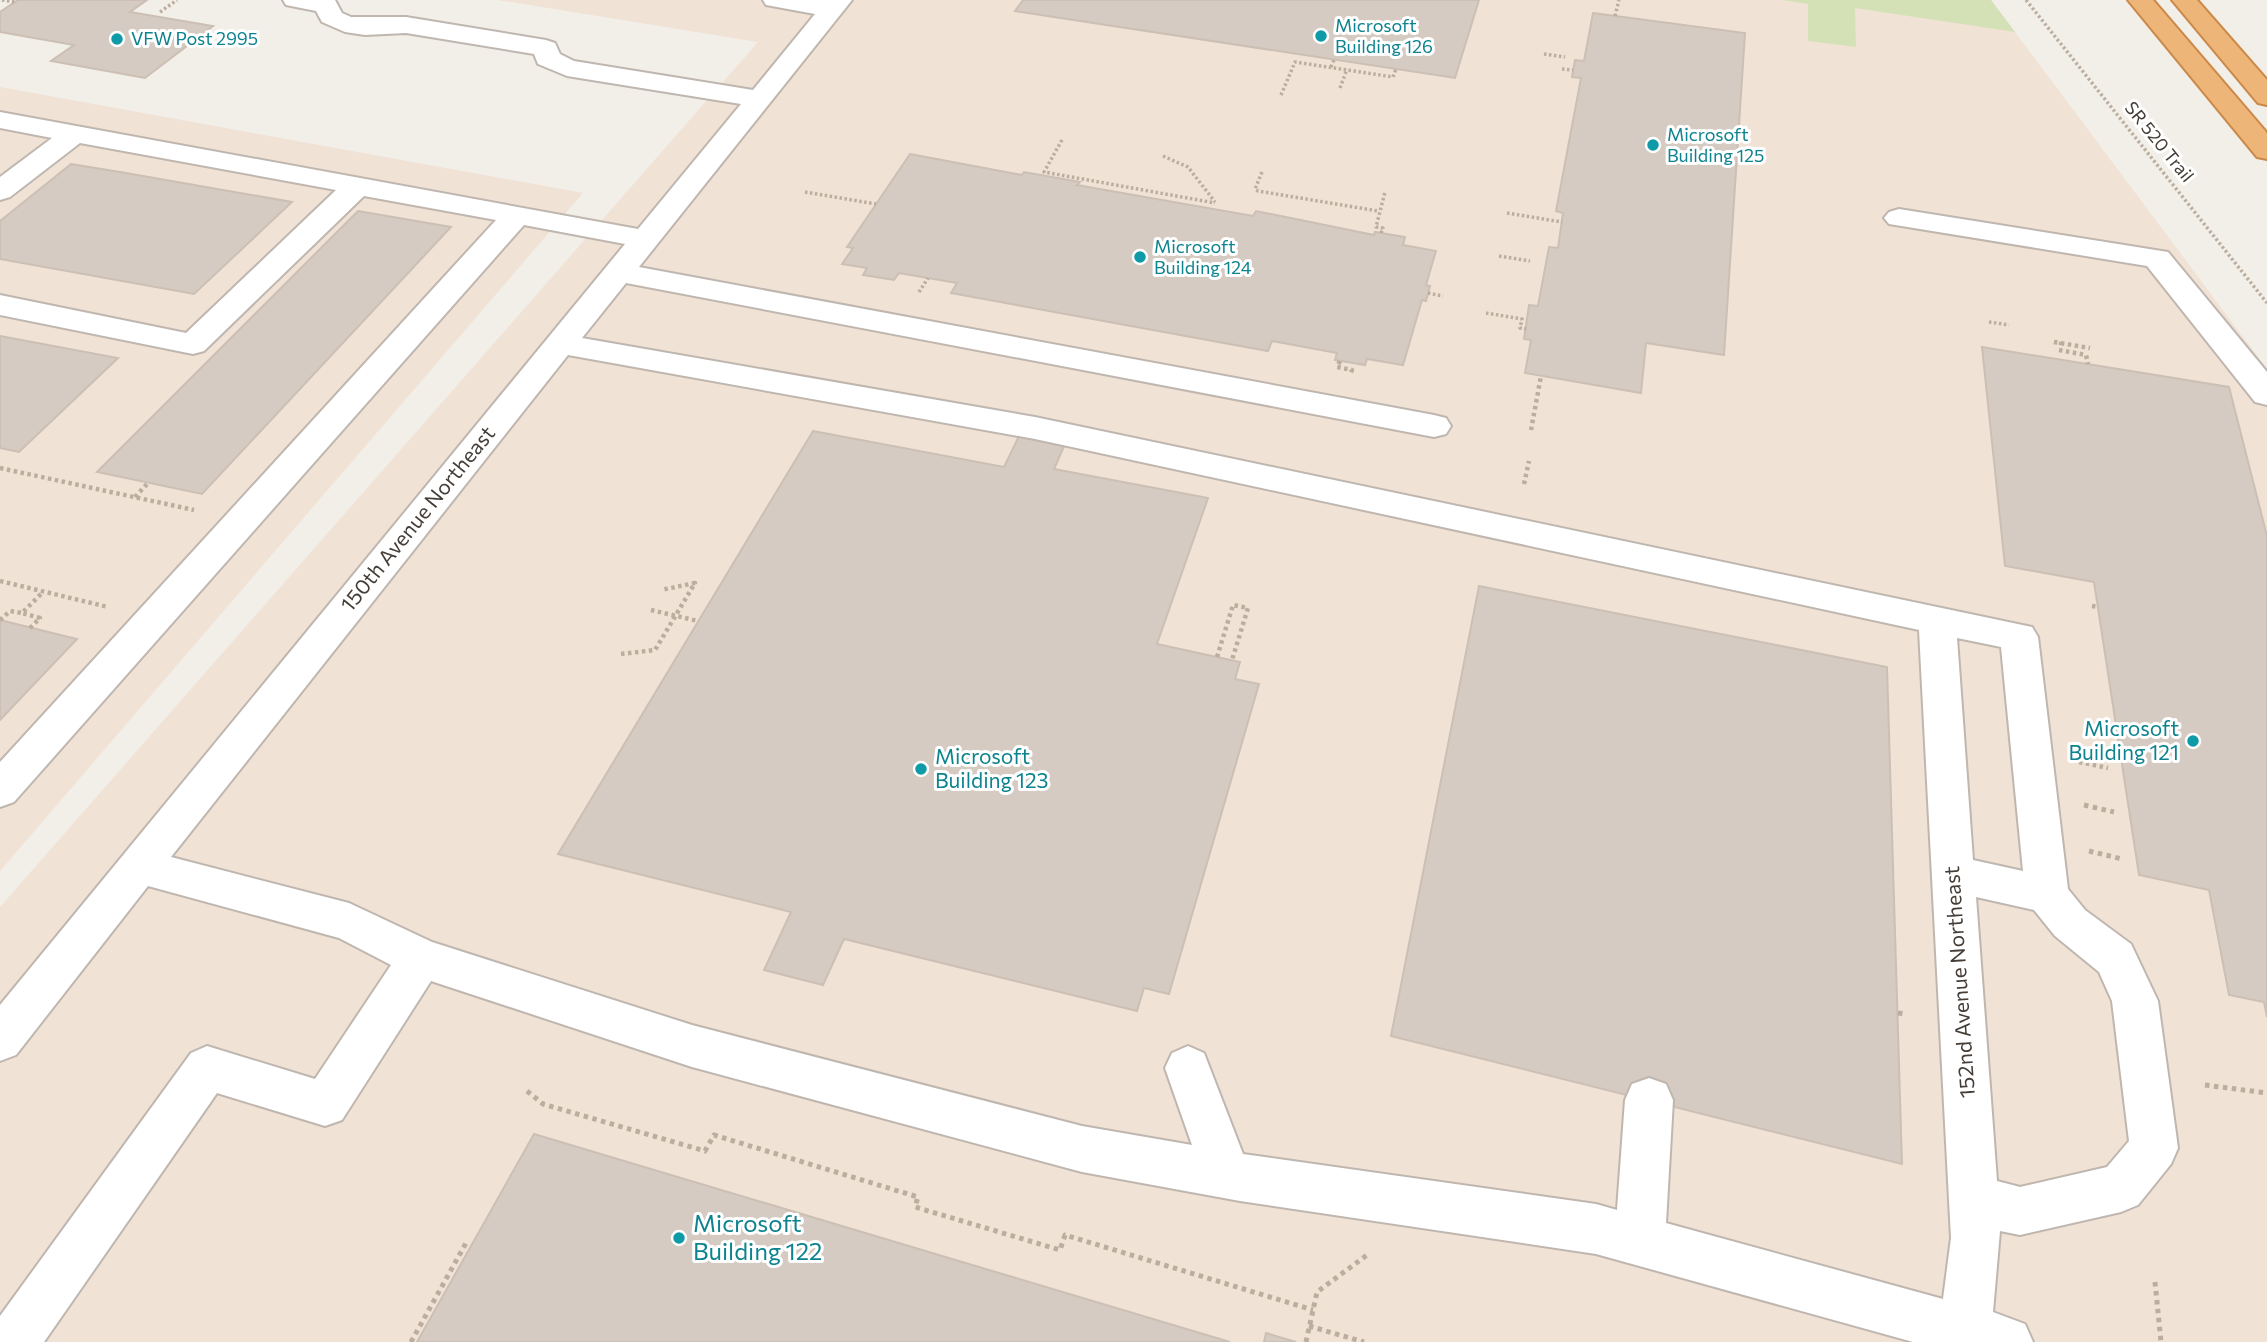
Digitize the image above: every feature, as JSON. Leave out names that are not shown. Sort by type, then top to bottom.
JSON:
[{"type":"highway","points":[[2140,0],[2267,151]]},
{"type":"highway","points":[[2184,0],[2267,97]]},
{"type":"highway","points":[[2240,119],[2267,158]]},
{"type":"street","points":[[295,0],[326,5],[331,17],[345,24],[365,27],[406,25],[546,48],[547,58],[567,68],[760,99]]},
{"type":"street","points":[[775,0],[836,5]]},
{"type":"street","name":"150th Avenue Northeast","points":[[0,1040],[836,5]]},
{"type":"street","points":[[0,120],[646,239]]},
{"type":"street","points":[[0,191],[75,134]]},
{"type":"street","points":[[0,305],[193,344],[356,186]]},
{"type":"street","points":[[0,790],[517,215]]},
{"type":"street","points":[[1899,218],[2157,258],[2267,394]]},
{"type":"street","points":[[619,273],[1434,426]]},
{"type":"street","points":[[561,344],[1035,428],[1937,622],[2019,637],[2047,895],[2070,923],[2115,958],[2135,1001],[2154,1148],[2121,1188],[2020,1211],[1973,1200]]},
{"type":"street","name":"152nd Avenue Northeast","points":[[1937,622],[1976,1238],[1979,1338]]},
{"type":"street","points":[[139,866],[349,922],[421,958],[692,1046],[1082,1149],[1226,1174],[1596,1230],[1979,1338]]},
{"type":"street","points":[[1952,874],[2047,895]]},
{"type":"street","points":[[13,1342],[208,1068],[325,1104],[421,958]]},
{"type":"street","points":[[1188,1068],[1226,1174]]},
{"type":"street","points":[[1640,1242],[1649,1100]]},
{"type":"path","points":[[2,0],[11,1]]},
{"type":"path","points":[[160,12],[177,0]]},
{"type":"path","points":[[1615,16],[1619,0]]},
{"type":"path","name":"SR 520 Trail","points":[[2026,0],[2267,303]]},
{"type":"path","points":[[1544,54],[1565,57]]},
{"type":"path","points":[[1331,67],[1334,60]]},
{"type":"path","points":[[1281,95],[1295,62],[1393,77],[1396,69]]},
{"type":"path","points":[[1340,89],[1347,69]]},
{"type":"path","points":[[1562,69],[1573,70]]},
{"type":"path","points":[[1062,140],[1044,172],[1215,203],[1188,167],[1163,156]]},
{"type":"path","points":[[1262,172],[1255,189],[1258,191],[1381,211],[1376,227],[1383,228],[1381,233]]},
{"type":"path","points":[[805,192],[876,204]]},
{"type":"path","points":[[1378,211],[1385,192]]},
{"type":"path","points":[[1507,213],[1562,222]]},
{"type":"path","points":[[1499,256],[1530,261]]},
{"type":"path","points":[[1428,293],[1443,296]]},
{"type":"path","points":[[1486,313],[1522,319],[1520,328],[1526,329]]},
{"type":"path","points":[[1989,322],[2009,326]]},
{"type":"path","points":[[2054,342],[2090,348]]},
{"type":"path","points":[[2059,350],[2087,355],[2088,364]]},
{"type":"path","points":[[1531,430],[1541,376]]},
{"type":"path","points":[[1524,484],[1529,461]]},
{"type":"path","points":[[0,468],[196,510]]},
{"type":"path","points":[[135,497],[148,483]]},
{"type":"path","points":[[0,581],[116,609]]},
{"type":"path","points":[[621,654],[655,650],[695,583],[661,590]]},
{"type":"path","points":[[22,614],[44,592]]},
{"type":"path","points":[[1217,657],[1233,605],[1248,608],[1232,660]]},
{"type":"path","points":[[651,610],[698,621]]},
{"type":"path","points":[[0,621],[10,611],[40,618],[30,628]]},
{"type":"path","points":[[2076,761],[2108,768]]},
{"type":"path","points":[[2076,803],[2114,812]]},
{"type":"path","points":[[2081,850],[2122,859]]},
{"type":"path","points":[[1898,1013],[1906,1014]]},
{"type":"path","points":[[2205,1085],[2267,1093]]},
{"type":"path","points":[[527,1091],[543,1104],[705,1151],[713,1135],[918,1197],[915,1207],[1060,1250],[1065,1235],[1313,1310]]},
{"type":"path","points":[[411,1342],[466,1243]]},
{"type":"path","points":[[1306,1342],[1317,1292],[1367,1255]]},
{"type":"path","points":[[2154,1282],[2161,1342]]},
{"type":"path","points":[[1310,1326],[1364,1342]]},
{"type":"shaded area","points":[[498,0],[1991,0],[2267,369],[2267,1342],[0,1342],[0,907],[758,42]]},
{"type":"shaded area","points":[[0,87],[583,193],[0,871]]},
{"type":"green space","points":[[1782,0],[1991,0],[2015,32],[1855,8],[1856,47],[1808,41],[1808,4]]},
{"type":"building","name":"VFW Post 2995","points":[[18,0],[147,0],[130,12],[213,26],[145,78],[51,61],[74,45],[0,32],[0,12]]},
{"type":"building","name":"Microsoft Building 126","points":[[1023,0],[1479,0],[1455,78],[1015,11]]},
{"type":"building","name":"Microsoft Building 125","points":[[1593,13],[1745,33],[1724,355],[1646,343],[1641,393],[1525,373],[1531,340],[1524,339],[1529,305],[1538,306],[1549,247],[1558,248],[1563,213],[1556,211],[1581,78],[1572,77],[1575,60],[1584,61]]},
{"type":"building","name":"Microsoft Building 124","points":[[910,154],[1022,175],[1024,172],[1080,182],[1077,185],[1253,216],[1256,211],[1374,235],[1375,232],[1405,237],[1403,245],[1436,251],[1426,285],[1430,286],[1426,301],[1422,300],[1403,365],[1367,359],[1365,365],[1335,360],[1337,353],[1272,341],[1268,351],[951,293],[957,283],[899,273],[894,280],[863,275],[867,268],[842,264],[853,248],[847,247]]},
{"type":"building","points":[[71,164],[292,202],[194,294],[0,259],[0,221]]},
{"type":"building","points":[[358,211],[451,227],[202,494],[97,472]]},
{"type":"building","points":[[0,336],[118,358],[19,452],[0,448]]},
{"type":"building","name":"Microsoft Building 121","points":[[1982,347],[2229,387],[2267,536],[2267,1017],[2264,1002],[2229,995],[2209,890],[2139,875],[2094,582],[2005,566]]},
{"type":"building","name":"Microsoft Building 123","points":[[813,431],[1004,467],[1020,434],[1066,442],[1054,469],[1208,498],[1157,644],[1240,662],[1235,679],[1259,684],[1169,994],[1144,988],[1137,1011],[844,939],[823,985],[764,970],[791,912],[558,854]]},
{"type":"building","points":[[1479,586],[1887,667],[1902,1164],[1391,1036]]},
{"type":"building","points":[[0,620],[77,639],[0,720]]},
{"type":"building","name":"Microsoft Building 122","points":[[534,1134],[1230,1342],[417,1342]]},
{"type":"building","points":[[1266,1333],[1296,1342],[1264,1342]]},
{"type":"place","name":"Microsoft Building 126","points":[[1321,36]]},
{"type":"place","name":"VFW Post 2995","points":[[117,39]]},
{"type":"place","name":"Microsoft Building 125","points":[[1653,145]]},
{"type":"place","name":"Microsoft Building 124","points":[[1140,257]]},
{"type":"place","name":"Microsoft Building 121","points":[[2193,741]]},
{"type":"place","name":"Microsoft Building 123","points":[[921,769]]},
{"type":"place","name":"Microsoft Building 122","points":[[679,1238]]}]
